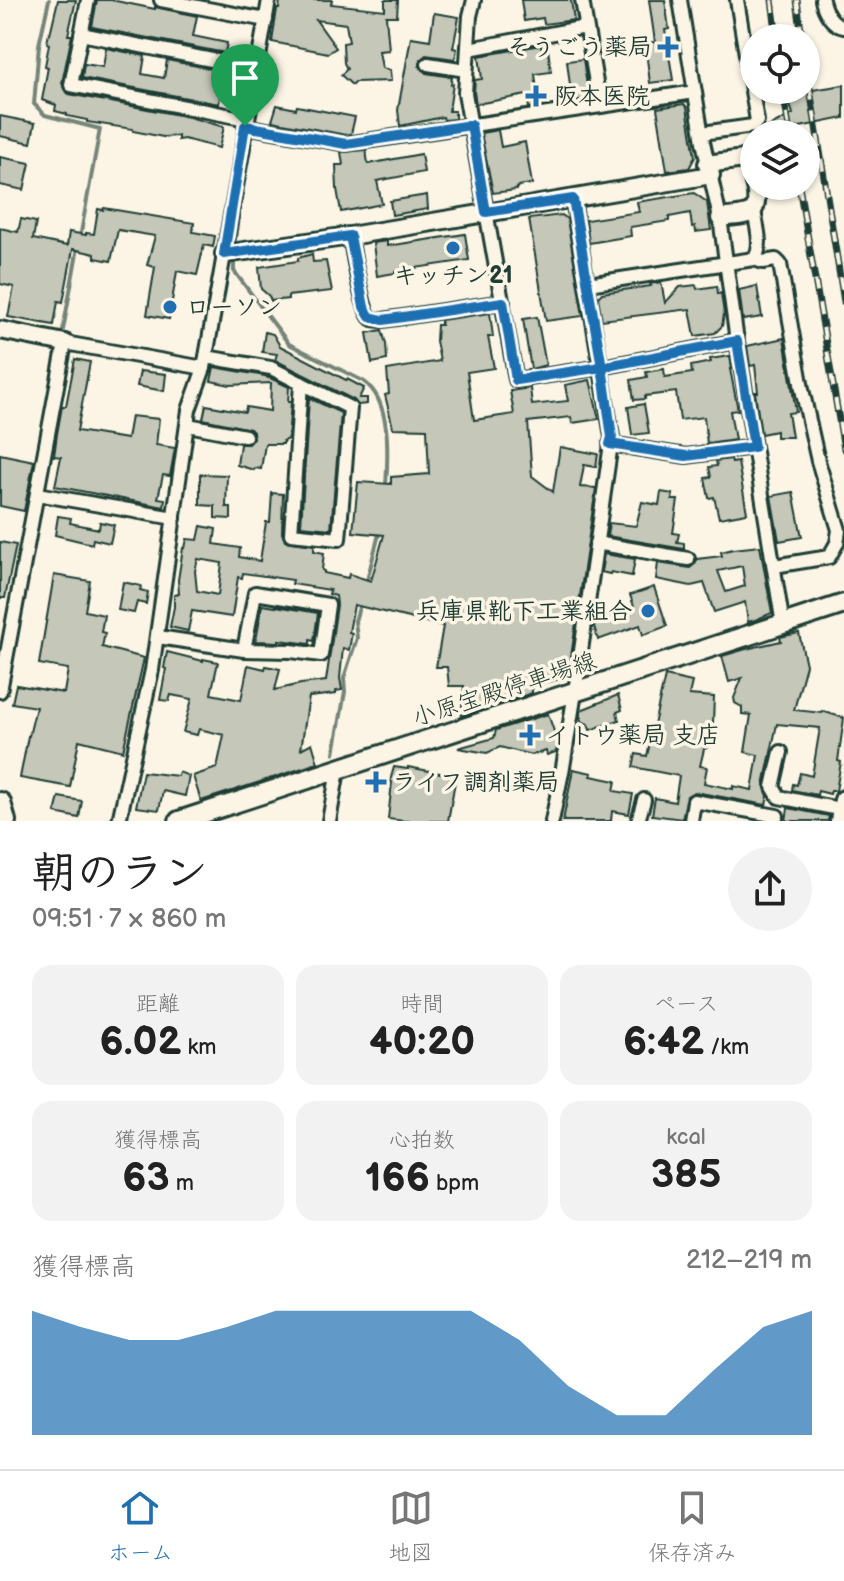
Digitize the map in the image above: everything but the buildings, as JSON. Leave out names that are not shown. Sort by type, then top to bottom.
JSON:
[{"type":"highway","points":[[0,803],[5,821]]},
{"type":"main road","name":"小原宝殿停車場線","points":[[179,821],[844,604]]},
{"type":"street","points":[[88,0],[71,85],[346,144],[695,92]]},
{"type":"street","points":[[161,0],[266,20]]},
{"type":"street","points":[[119,821],[158,637],[189,410],[205,362],[269,0]]},
{"type":"street","points":[[474,0],[470,16],[465,93],[516,380],[737,341]]},
{"type":"street","points":[[582,0],[600,106]]},
{"type":"street","points":[[680,0],[720,218],[783,625]]},
{"type":"street","points":[[702,133],[753,126],[757,121],[737,0]]},
{"type":"street","points":[[822,0],[824,10],[839,26],[844,27]]},
{"type":"street","points":[[469,49],[586,27]]},
{"type":"street","points":[[81,34],[257,69]]},
{"type":"street","points":[[428,64],[466,70]]},
{"type":"street","points":[[224,254],[573,199],[709,170],[740,160]]},
{"type":"street","points":[[552,821],[575,692],[612,437],[573,199]]},
{"type":"street","points":[[720,218],[748,214],[754,210],[756,200]]},
{"type":"street","points":[[754,210],[760,248],[754,259]]},
{"type":"street","points":[[350,236],[364,307],[376,320],[503,302]]},
{"type":"street","points":[[588,284],[754,259],[763,262],[776,260],[780,264],[802,389],[839,530],[837,543],[829,557],[774,566]]},
{"type":"street","points":[[0,330],[65,343],[271,368],[301,383],[350,408],[339,539],[291,534],[301,383]]},
{"type":"street","points":[[0,691],[65,343]]},
{"type":"street","points":[[188,425],[245,436]]},
{"type":"street","points":[[610,444],[686,456],[754,447]]},
{"type":"street","points":[[43,495],[174,518]]},
{"type":"street","points":[[596,543],[688,559]]},
{"type":"street","points":[[158,637],[244,650],[321,655],[328,605],[255,593],[244,650]]},
{"type":"street","points":[[691,821],[694,801],[776,818],[779,797],[773,787],[781,752]]},
{"type":"street","points":[[329,821],[338,770]]},
{"type":"street","points":[[779,797],[843,810]]},
{"type":"street","points":[[643,820],[644,800]]},
{"type":"waterway","points":[[49,0],[39,45],[34,104],[45,115],[100,129],[80,238]]},
{"type":"waterway","points":[[235,240],[244,173]]},
{"type":"waterway","points":[[63,330],[78,247]]},
{"type":"waterway","points":[[234,264],[234,271],[289,344],[363,381],[372,390],[384,415],[386,486]]},
{"type":"waterway","points":[[366,584],[380,530]]},
{"type":"waterway","points":[[334,753],[345,692],[344,678],[357,638],[355,621],[360,604]]},
{"type":"railway","points":[[772,0],[775,24]]},
{"type":"railway","points":[[797,0],[800,24]]},
{"type":"railway","points":[[785,104],[788,120]]},
{"type":"railway","points":[[812,104],[844,302]]},
{"type":"railway","points":[[801,200],[844,449]]},
{"type":"place","name":"そうごう薬局","points":[[668,47]]},
{"type":"place","name":"阪本医院","points":[[536,96]]},
{"type":"place","name":"キッチン21","points":[[453,248]]},
{"type":"place","name":"ローソン","points":[[170,307]]},
{"type":"place","name":"兵庫県靴下工業組合","points":[[648,611]]},
{"type":"place","name":"イトウ薬局 支店","points":[[530,735]]},
{"type":"place","name":"ライフ調剤薬局","points":[[376,782]]},
{"type":"route","points":[[245,126],[224,254],[350,236],[364,307],[370,317],[383,320],[503,302],[516,380],[602,367],[612,437],[610,444],[686,456],[754,447],[737,341],[602,367],[573,199],[486,212],[471,125],[346,144],[245,126]]}]
